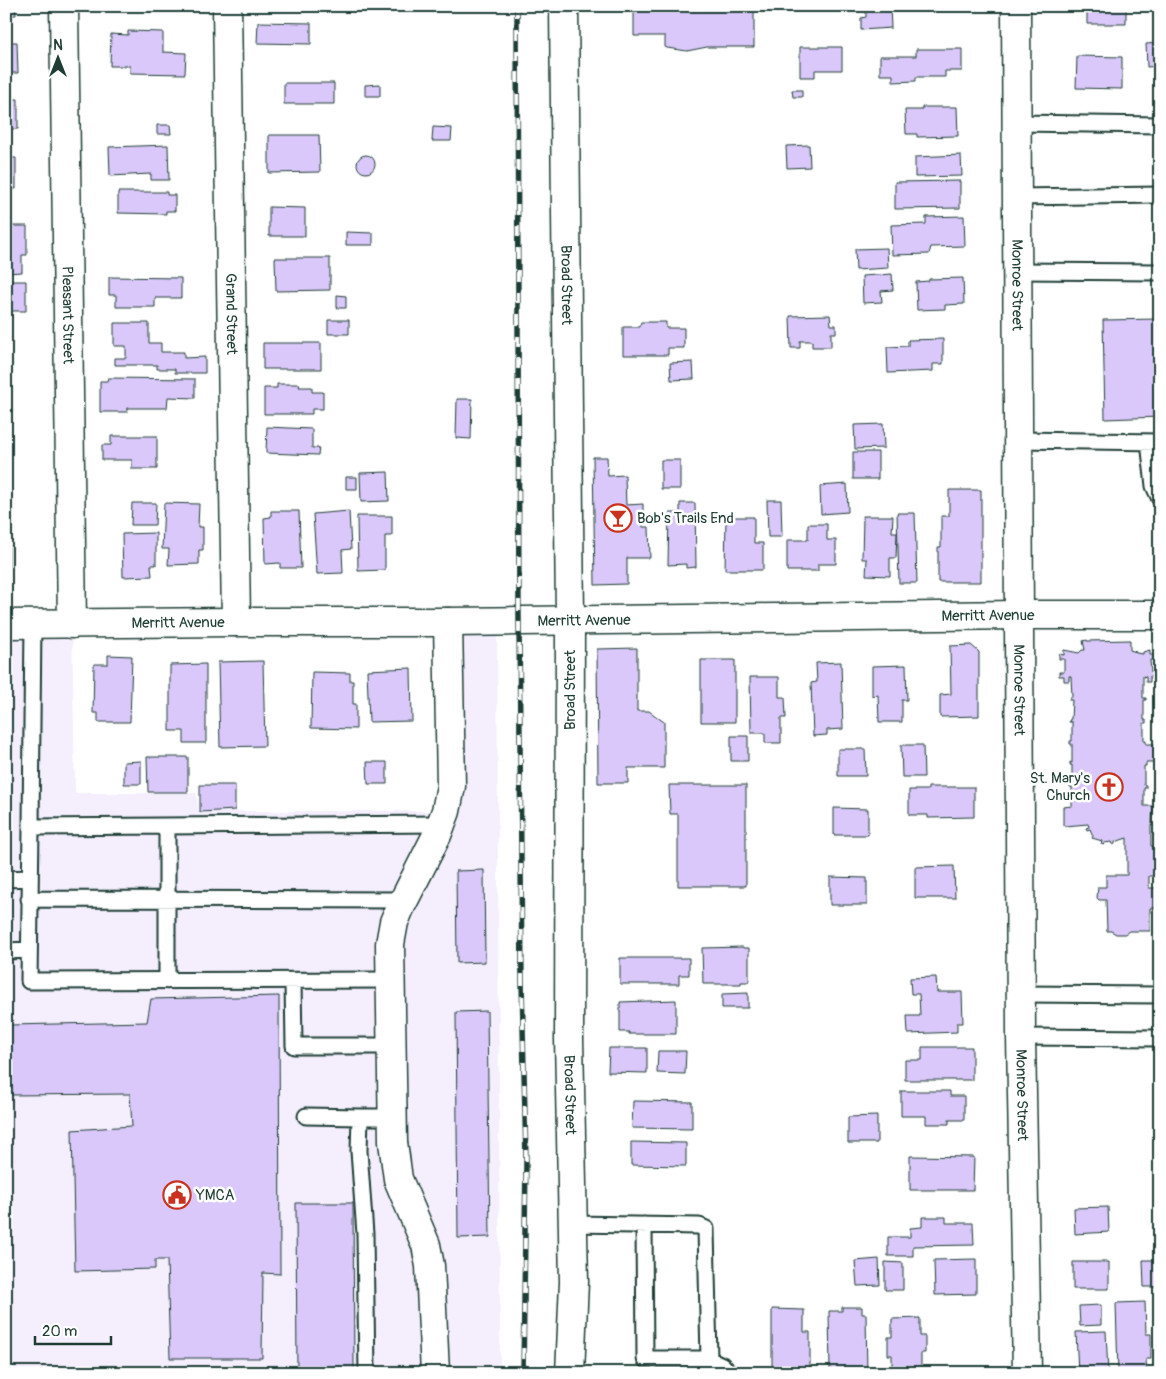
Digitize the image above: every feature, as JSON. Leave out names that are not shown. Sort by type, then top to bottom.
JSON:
[{"type":"street","name":"Pleasant Street","points":[[64,6],[72,624]]},
{"type":"street","name":"Grand Street","points":[[228,6],[236,622]]},
{"type":"street","name":"Broad Street","points":[[564,6],[570,620],[569,1039],[574,1282],[570,1373]]},
{"type":"street","name":"Monroe Street","points":[[1016,6],[1021,1037],[1028,1373]]},
{"type":"street","name":"Merritt Avenue","points":[[6,624],[33,622],[72,624],[448,622],[1160,615]]},
{"type":"street","points":[[436,1373],[430,1266],[426,1246],[398,1179],[393,1142],[390,944],[394,922],[441,824],[446,811],[451,786],[448,622]]},
{"type":"lane","points":[[1017,123],[1160,125]]},
{"type":"lane","points":[[1017,197],[1160,196]]},
{"type":"lane","points":[[1017,271],[1160,272]]},
{"type":"lane","points":[[1018,440],[1154,442],[1154,486],[1160,499]]},
{"type":"lane","points":[[33,622],[29,981],[390,980]]},
{"type":"lane","points":[[31,827],[441,824]]},
{"type":"lane","points":[[166,981],[167,826]]},
{"type":"lane","points":[[6,879],[29,878]]},
{"type":"lane","points":[[29,899],[404,900]]},
{"type":"lane","points":[[6,951],[29,950]]},
{"type":"lane","points":[[294,980],[294,1046],[391,1046]]},
{"type":"lane","points":[[1021,994],[1160,994]]},
{"type":"lane","points":[[1021,1037],[1160,1038]]},
{"type":"lane","points":[[306,1116],[392,1117]]},
{"type":"lane","points":[[360,1117],[359,1151],[365,1234],[367,1373]]},
{"type":"lane","points":[[572,1224],[699,1226],[706,1229],[709,1359]]},
{"type":"lane","points":[[644,1225],[645,1358],[709,1359],[722,1365],[730,1373]]},
{"type":"shaded area","points":[[448,622],[497,622],[500,1373],[6,1373],[6,846],[12,845],[11,624],[72,624],[75,793],[197,793],[198,811],[446,811]]},
{"type":"building","points":[[6,6],[15,6],[16,15],[6,15]]},
{"type":"building","points":[[353,6],[381,6],[381,9],[353,9]]},
{"type":"building","points":[[634,6],[754,6],[754,47],[707,47],[687,51],[667,48],[665,47],[665,36],[634,36]]},
{"type":"building","points":[[866,6],[890,6],[891,28],[861,30],[861,18],[866,17]]},
{"type":"building","points":[[907,6],[961,6],[961,8],[907,8]]},
{"type":"building","points":[[1087,6],[1126,6],[1126,24],[1087,24]]},
{"type":"building","points":[[258,22],[311,23],[311,44],[257,43]]},
{"type":"building","points":[[128,31],[163,32],[163,52],[186,53],[185,74],[130,73],[130,66],[110,66],[111,34],[128,35]]},
{"type":"building","points":[[6,42],[17,42],[18,73],[6,73]]},
{"type":"building","points":[[1160,43],[1160,66],[1147,67],[1146,44]]},
{"type":"building","points":[[800,47],[842,47],[842,70],[815,70],[815,77],[800,77]]},
{"type":"building","points":[[916,49],[962,49],[962,71],[945,71],[945,77],[916,77],[916,81],[893,82],[893,75],[880,75],[880,56],[916,56]]},
{"type":"building","points":[[1077,56],[1122,57],[1122,89],[1076,88]]},
{"type":"building","points":[[284,83],[334,83],[334,104],[284,104]]},
{"type":"building","points":[[380,84],[380,96],[365,96],[365,85]]},
{"type":"building","points":[[792,90],[802,90],[802,97],[793,97]]},
{"type":"building","points":[[6,99],[18,99],[18,129],[6,129]]},
{"type":"building","points":[[922,107],[957,107],[958,136],[917,137],[917,134],[906,134],[905,110],[922,110]]},
{"type":"building","points":[[157,125],[170,125],[171,134],[157,134]]},
{"type":"building","points":[[433,127],[452,128],[451,141],[432,141]]},
{"type":"building","points":[[269,135],[319,135],[320,172],[269,173]]},
{"type":"building","points":[[168,145],[169,180],[151,180],[151,174],[110,176],[109,147]]},
{"type":"building","points":[[809,145],[810,167],[787,168],[786,146]]},
{"type":"building","points":[[366,155],[372,158],[375,164],[372,170],[366,173],[360,170],[357,164],[360,158]]},
{"type":"building","points":[[961,155],[962,176],[915,177],[915,157]]},
{"type":"building","points":[[6,158],[16,158],[16,189],[6,189]]},
{"type":"building","points":[[960,181],[960,208],[895,209],[895,182]]},
{"type":"building","points":[[118,192],[167,192],[167,195],[175,195],[175,211],[166,211],[166,214],[118,213]]},
{"type":"building","points":[[269,207],[305,208],[305,236],[269,236]]},
{"type":"building","points":[[964,216],[965,246],[931,247],[929,254],[892,255],[891,225],[926,224],[926,217]]},
{"type":"building","points":[[6,226],[27,226],[27,255],[22,255],[22,272],[6,273]]},
{"type":"building","points":[[346,232],[373,233],[373,245],[346,245]]},
{"type":"building","points":[[887,248],[888,268],[856,270],[855,249]]},
{"type":"building","points":[[275,258],[330,258],[330,290],[276,291]]},
{"type":"building","points":[[892,274],[893,290],[881,291],[882,302],[863,303],[862,276]]},
{"type":"building","points":[[109,277],[181,278],[181,298],[155,298],[155,307],[116,307],[116,295],[109,295]]},
{"type":"building","points":[[963,278],[964,304],[945,305],[945,309],[917,310],[916,282],[929,281],[929,279]]},
{"type":"building","points":[[6,281],[26,281],[26,311],[6,311]]},
{"type":"building","points":[[337,295],[346,296],[346,308],[337,308]]},
{"type":"building","points":[[830,315],[831,325],[836,325],[836,333],[831,333],[831,347],[812,347],[812,341],[800,341],[800,348],[791,348],[790,316]]},
{"type":"building","points":[[1160,319],[1160,417],[1105,419],[1103,320]]},
{"type":"building","points":[[328,320],[349,320],[349,334],[328,334]]},
{"type":"building","points":[[641,322],[666,322],[666,328],[684,328],[684,348],[668,348],[668,355],[623,355],[623,327],[639,327]]},
{"type":"building","points":[[114,323],[149,323],[149,343],[161,343],[161,352],[184,352],[184,358],[205,357],[205,373],[175,373],[175,369],[157,369],[157,365],[115,365],[115,358],[126,358],[126,346],[114,346]]},
{"type":"building","points":[[943,339],[943,364],[933,364],[933,371],[888,373],[887,347],[908,346],[908,340]]},
{"type":"building","points":[[263,343],[321,343],[321,369],[263,369]]},
{"type":"building","points":[[693,362],[694,379],[671,380],[670,363]]},
{"type":"building","points":[[108,378],[195,379],[195,398],[168,397],[167,408],[127,408],[127,412],[100,412],[100,381],[107,381]]},
{"type":"building","points":[[277,384],[300,384],[299,387],[312,387],[312,392],[323,392],[323,409],[312,409],[312,414],[264,414],[264,388],[277,388]]},
{"type":"building","points":[[6,393],[9,393],[9,429],[6,429]]},
{"type":"building","points":[[457,399],[472,399],[471,439],[456,438]]},
{"type":"building","points":[[883,424],[884,448],[855,449],[854,425]]},
{"type":"building","points":[[267,427],[312,429],[312,448],[319,448],[318,455],[266,453]]},
{"type":"building","points":[[111,436],[157,436],[157,469],[132,469],[132,460],[102,460],[102,445],[111,445]]},
{"type":"building","points":[[853,452],[878,452],[878,479],[853,479]]},
{"type":"building","name":"Bob's Trails End","points":[[593,457],[607,457],[608,476],[625,475],[626,505],[643,504],[643,527],[649,527],[650,558],[627,558],[627,584],[595,585]]},
{"type":"building","points":[[661,460],[680,460],[680,489],[661,489]]},
{"type":"building","points":[[388,472],[389,501],[361,502],[360,473]]},
{"type":"building","points":[[346,477],[357,477],[357,489],[346,489]]},
{"type":"building","points":[[847,484],[848,512],[821,514],[820,486]]},
{"type":"building","points":[[949,490],[981,490],[981,582],[938,582],[938,547],[941,547],[941,516],[949,516]]},
{"type":"building","points":[[767,500],[781,500],[782,537],[768,537]]},
{"type":"building","points":[[132,503],[156,503],[155,525],[131,525]]},
{"type":"building","points":[[164,503],[199,504],[198,527],[203,527],[203,550],[199,550],[199,564],[168,565],[169,549],[162,549]]},
{"type":"building","points":[[680,503],[695,503],[696,567],[686,568],[686,564],[668,565],[669,513],[680,513]]},
{"type":"building","points":[[271,511],[299,511],[301,568],[280,568],[280,563],[265,564],[264,518],[271,517]]},
{"type":"building","points":[[349,511],[351,549],[342,550],[343,573],[317,574],[313,514]]},
{"type":"building","points":[[897,513],[915,513],[917,583],[899,583]]},
{"type":"building","points":[[357,516],[392,516],[392,536],[385,536],[385,570],[358,571]]},
{"type":"building","points":[[863,516],[893,516],[892,532],[897,532],[896,558],[890,558],[890,576],[866,575],[867,559],[862,559]]},
{"type":"building","points":[[726,517],[754,517],[754,543],[763,543],[763,570],[725,570]]},
{"type":"building","points":[[808,524],[827,524],[827,540],[836,540],[836,564],[818,564],[818,571],[787,571],[787,540],[808,540]]},
{"type":"building","points":[[6,527],[9,527],[9,577],[6,577]]},
{"type":"building","points":[[156,533],[156,565],[151,565],[152,576],[123,577],[122,534]]},
{"type":"building","name":"St. Mary's Church","points":[[1130,640],[1130,650],[1143,654],[1143,652],[1150,650],[1150,655],[1156,655],[1156,660],[1150,660],[1151,672],[1156,672],[1156,677],[1150,676],[1150,682],[1146,682],[1146,677],[1143,676],[1143,698],[1146,698],[1144,700],[1144,720],[1146,720],[1146,723],[1144,723],[1144,741],[1146,741],[1146,744],[1160,744],[1160,763],[1146,763],[1146,766],[1144,766],[1144,785],[1146,785],[1146,788],[1144,788],[1144,806],[1153,806],[1151,846],[1154,846],[1154,876],[1149,876],[1149,888],[1160,888],[1160,908],[1150,908],[1150,931],[1129,931],[1125,934],[1116,934],[1107,931],[1106,900],[1099,900],[1097,898],[1098,887],[1106,887],[1106,875],[1127,875],[1127,838],[1115,842],[1113,845],[1112,842],[1104,843],[1104,845],[1101,844],[1102,841],[1092,838],[1090,829],[1087,830],[1086,828],[1089,827],[1088,824],[1063,825],[1063,807],[1072,806],[1072,787],[1070,787],[1070,784],[1072,784],[1072,765],[1070,765],[1070,762],[1072,763],[1072,744],[1070,744],[1070,741],[1072,741],[1072,722],[1069,722],[1071,719],[1072,700],[1069,700],[1072,697],[1071,676],[1069,676],[1069,681],[1064,681],[1064,676],[1059,676],[1059,672],[1064,672],[1064,659],[1059,659],[1059,654],[1064,655],[1064,650],[1079,653],[1085,650],[1083,641]]},
{"type":"building","points":[[971,645],[979,652],[979,716],[940,717],[940,695],[951,694],[950,646]]},
{"type":"building","points":[[637,648],[637,711],[649,711],[664,722],[664,768],[628,768],[628,783],[598,783],[597,649]]},
{"type":"building","points":[[108,655],[132,656],[130,722],[98,722],[98,713],[93,713],[94,664],[108,664]]},
{"type":"building","points":[[701,660],[735,660],[735,722],[701,722]]},
{"type":"building","points":[[263,661],[265,746],[220,747],[218,662]]},
{"type":"building","points":[[841,662],[843,729],[827,730],[827,735],[813,736],[811,683],[817,682],[816,663]]},
{"type":"building","points":[[206,664],[206,743],[184,743],[184,731],[170,731],[170,665]]},
{"type":"building","points":[[906,665],[907,700],[902,700],[902,722],[879,722],[878,695],[872,696],[872,666]]},
{"type":"building","points":[[411,668],[412,721],[369,722],[367,670]]},
{"type":"building","points":[[312,672],[350,673],[350,681],[353,681],[353,704],[356,704],[356,729],[311,728]]},
{"type":"building","points":[[750,677],[779,677],[779,697],[785,697],[786,718],[781,718],[781,743],[765,743],[765,733],[751,733]]},
{"type":"building","points":[[731,736],[748,736],[748,761],[731,761]]},
{"type":"building","points":[[901,745],[923,745],[924,777],[902,777]]},
{"type":"building","points":[[838,749],[865,749],[866,776],[838,776]]},
{"type":"building","points":[[147,757],[188,757],[188,792],[148,792]]},
{"type":"building","points":[[141,761],[141,784],[124,784],[124,762]]},
{"type":"building","points":[[367,762],[387,762],[387,784],[368,784]]},
{"type":"building","points":[[200,785],[235,785],[235,810],[200,812]]},
{"type":"building","points":[[669,785],[746,785],[746,886],[678,886],[678,814],[670,814]]},
{"type":"building","points":[[928,787],[974,787],[974,817],[928,818],[928,815],[909,815],[909,790],[928,790]]},
{"type":"building","points":[[834,808],[868,809],[868,835],[834,835]]},
{"type":"building","points":[[954,866],[955,898],[915,898],[915,867]]},
{"type":"building","points":[[484,870],[485,962],[457,963],[456,871]]},
{"type":"building","points":[[830,877],[867,878],[867,905],[830,905]]},
{"type":"building","points":[[702,948],[749,948],[749,982],[741,982],[741,984],[703,984]]},
{"type":"building","points":[[620,958],[689,958],[689,975],[679,975],[679,984],[620,984]]},
{"type":"building","points":[[936,977],[937,992],[962,992],[963,1023],[957,1023],[957,1032],[908,1034],[907,1016],[920,1016],[919,994],[911,994],[910,978]]},
{"type":"building","points":[[748,993],[748,1008],[722,1008],[722,994]]},
{"type":"building","name":"YMCA","points":[[279,996],[280,1274],[263,1273],[262,1358],[170,1358],[167,1260],[155,1260],[155,1269],[75,1271],[72,1130],[132,1126],[130,1094],[10,1095],[10,1025],[147,1022],[151,999]]},
{"type":"building","points":[[676,1000],[676,1034],[629,1034],[629,1032],[620,1032],[620,1002]]},
{"type":"building","points":[[487,1011],[490,1237],[458,1238],[456,1012]]},
{"type":"building","points":[[922,1047],[972,1047],[972,1080],[905,1080],[905,1060],[922,1060]]},
{"type":"building","points":[[609,1048],[647,1048],[647,1073],[608,1072]]},
{"type":"building","points":[[658,1051],[686,1051],[685,1074],[657,1073]]},
{"type":"building","points":[[901,1091],[950,1091],[950,1096],[964,1096],[964,1120],[949,1120],[949,1124],[926,1124],[926,1116],[901,1116]]},
{"type":"building","points":[[633,1101],[692,1102],[692,1129],[632,1128]]},
{"type":"building","points":[[877,1116],[877,1143],[848,1143],[848,1117]]},
{"type":"building","points":[[631,1142],[686,1143],[686,1166],[631,1165]]},
{"type":"building","points":[[910,1156],[974,1157],[973,1190],[910,1190]]},
{"type":"building","points":[[296,1203],[353,1203],[354,1373],[297,1373]]},
{"type":"building","points":[[1108,1207],[1109,1232],[1075,1234],[1074,1208]]},
{"type":"building","points":[[922,1217],[946,1217],[946,1223],[973,1223],[974,1245],[913,1246],[913,1256],[888,1256],[888,1237],[910,1237],[910,1228],[922,1227]]},
{"type":"building","points":[[879,1259],[880,1285],[857,1286],[855,1261]]},
{"type":"building","points":[[976,1259],[976,1294],[935,1295],[934,1260]]},
{"type":"building","points":[[1143,1260],[1160,1260],[1160,1287],[1144,1287]]},
{"type":"building","points":[[885,1262],[903,1263],[903,1290],[885,1290]]},
{"type":"building","points":[[1073,1262],[1109,1262],[1109,1289],[1073,1289]]},
{"type":"building","points":[[1145,1302],[1146,1334],[1151,1334],[1151,1359],[1146,1359],[1147,1373],[1118,1373],[1116,1303]]},
{"type":"building","points":[[1101,1305],[1101,1325],[1080,1326],[1079,1306]]},
{"type":"building","points":[[842,1307],[862,1307],[862,1314],[866,1314],[867,1373],[830,1373],[829,1311],[842,1311]]},
{"type":"building","points":[[772,1309],[804,1310],[804,1332],[810,1332],[810,1369],[772,1369]]},
{"type":"building","points":[[920,1318],[920,1336],[925,1336],[925,1353],[921,1353],[921,1373],[892,1373],[892,1355],[888,1355],[888,1337],[892,1337],[892,1319]]},
{"type":"building","points":[[1106,1331],[1108,1373],[1078,1373],[1076,1332]]},
{"type":"railway","points":[[517,6],[519,621],[522,981],[526,1161],[523,1373]]},
{"type":"place","name":"Bob's Trails End","points":[[618,518]]},
{"type":"place","name":"St. Mary's Church","points":[[1109,787]]},
{"type":"place","name":"YMCA","points":[[177,1195]]}]
